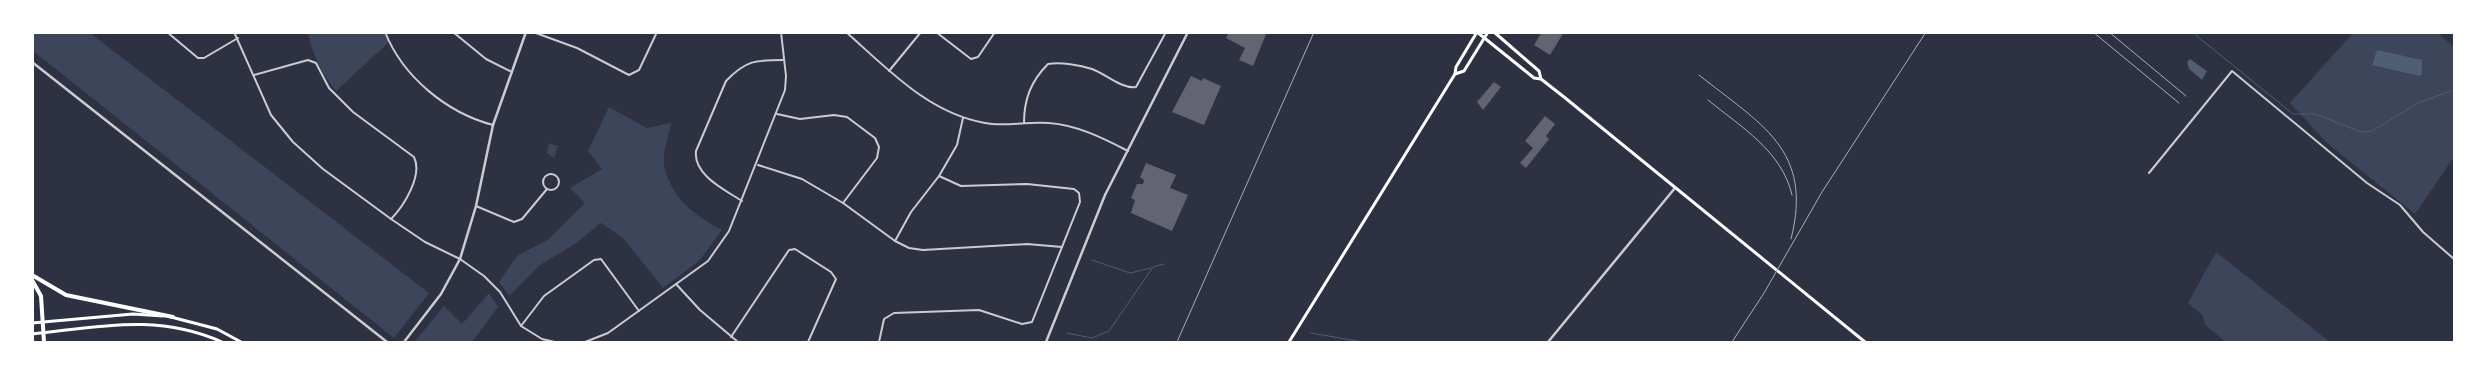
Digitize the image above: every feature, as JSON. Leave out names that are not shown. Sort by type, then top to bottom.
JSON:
[{"type":"highway","points":[[32,275],[66,295],[173,317]]},
{"type":"highway","points":[[32,280],[41,296],[44,342]]},
{"type":"main road","points":[[1455,74],[1464,71],[1488,32]]},
{"type":"main road","points":[[1494,32],[1539,71],[1541,79]]},
{"type":"main road","points":[[1289,342],[1455,74],[1456,67],[1477,33],[1534,78],[1541,79],[1865,342]]},
{"type":"main road","points":[[32,323],[133,314],[173,317],[216,329],[241,342]]},
{"type":"main road","points":[[32,334],[147,324],[175,326],[222,342]]},
{"type":"street","points":[[167,32],[198,58],[204,58],[238,38]]},
{"type":"street","points":[[234,32],[271,115],[293,142],[323,169],[391,219],[425,242],[460,259],[484,276],[499,291],[521,326],[542,340],[555,342]]},
{"type":"street","points":[[385,32],[401,61],[447,106],[493,125]]},
{"type":"street","points":[[452,32],[486,59],[510,71]]},
{"type":"street","points":[[404,342],[441,294],[460,259],[476,206],[493,125],[510,71],[526,32]]},
{"type":"street","points":[[533,32],[577,48],[629,75],[638,70],[657,32]]},
{"type":"street","points":[[585,342],[608,334],[708,261],[729,231],[757,165],[785,90],[786,76],[781,32]]},
{"type":"street","points":[[846,32],[889,71],[928,102],[963,118],[986,124],[1050,122],[1098,136],[1128,151]]},
{"type":"street","points":[[889,71],[922,32]]},
{"type":"street","points":[[936,32],[971,59],[978,57],[995,32]]},
{"type":"street","points":[[1024,123],[1025,101],[1028,91],[1048,64],[1055,63],[1092,69],[1127,86],[1136,87],[1166,32]]},
{"type":"street","points":[[1046,342],[1098,212],[1188,32]]},
{"type":"street","points":[[254,75],[308,60],[316,63],[330,88],[353,112],[414,157],[417,164],[409,197],[391,219]]},
{"type":"street","points":[[742,200],[712,180],[701,169],[695,157],[696,151],[726,81],[732,74],[746,63],[757,60],[784,60]]},
{"type":"street","points":[[32,62],[387,342]]},
{"type":"street","points":[[2149,173],[2232,71],[2367,183],[2400,205],[2422,232],[2454,259]]},
{"type":"street","points":[[776,114],[800,119],[834,115],[847,117],[875,138],[879,147],[877,158],[843,203]]},
{"type":"street","points":[[895,241],[911,212],[939,176],[957,145],[963,118]]},
{"type":"street","points":[[757,165],[802,179],[843,203],[895,241],[909,248],[923,250],[1027,244],[1062,247]]},
{"type":"street","points":[[549,175],[555,176],[559,180],[558,186],[553,190],[547,189],[544,184],[544,178],[549,175]]},
{"type":"street","points":[[879,342],[884,319],[894,314],[979,310],[1022,324],[1028,324],[1035,318],[1080,202],[1078,191],[1026,184],[962,186],[939,176]]},
{"type":"street","points":[[1548,342],[1674,188]]},
{"type":"street","points":[[476,206],[514,222],[522,219],[547,189]]},
{"type":"street","points":[[731,337],[789,250],[794,249],[831,272],[836,279],[808,342]]},
{"type":"street","points":[[521,326],[544,296],[594,260],[601,260],[639,311]]},
{"type":"street","points":[[676,284],[700,310],[738,342]]},
{"type":"shaded area","points":[[32,33],[90,33],[429,293],[394,338],[33,51]]},
{"type":"shaded area","points":[[308,33],[385,33],[389,42],[336,91],[318,64]]},
{"type":"shaded area","points":[[2353,33],[2438,33],[2454,47],[2454,157],[2415,214],[2327,143],[2290,103]]},
{"type":"shaded area","points":[[2377,50],[2422,60],[2422,74],[2420,76],[2372,65]]},
{"type":"shaded area","points":[[2190,59],[2207,71],[2202,80],[2189,69],[2187,62]]},
{"type":"shaded area","points":[[609,107],[647,128],[671,123],[664,158],[669,180],[674,190],[687,206],[703,219],[722,230],[699,261],[663,288],[623,238],[601,223],[575,244],[540,265],[509,296],[499,282],[517,256],[549,239],[585,203],[570,188],[602,169],[588,151]]},
{"type":"shaded area","points":[[549,143],[558,146],[554,158],[547,153]]},
{"type":"shaded area","points":[[2216,252],[2330,342],[2226,342],[2205,325],[2203,316],[2188,303]]},
{"type":"shaded area","points":[[489,293],[498,307],[472,342],[414,342],[444,306],[462,324]]},
{"type":"building","points":[[1229,32],[1267,32],[1253,66],[1239,60],[1245,48],[1226,38]]},
{"type":"building","points":[[1542,32],[1564,32],[1550,55],[1534,45]]},
{"type":"building","points":[[1191,76],[1202,81],[1203,78],[1221,86],[1204,125],[1172,112]]},
{"type":"building","points":[[1494,82],[1501,87],[1483,110],[1477,102]]},
{"type":"building","points":[[1545,116],[1555,124],[1546,136],[1549,139],[1526,168],[1520,163],[1533,148],[1525,141]]},
{"type":"building","points":[[1146,163],[1176,175],[1170,188],[1188,195],[1172,231],[1131,213],[1135,200],[1131,198],[1137,184],[1143,184],[1144,180],[1140,177]]},
{"type":"waterway","points":[[2192,32],[2293,114],[2315,114],[2361,132],[2372,131],[2418,103],[2454,90]]},
{"type":"waterway","points":[[1092,260],[1130,273],[1151,268]]},
{"type":"waterway","points":[[1067,333],[1092,338],[1109,331],[1153,267],[1164,264]]},
{"type":"waterway","points":[[1311,333],[1363,342]]},
{"type":"railway","points":[[1177,342],[1314,32]]},
{"type":"railway","points":[[1732,342],[1764,293],[1822,192],[1926,32]]},
{"type":"railway","points":[[2093,32],[2179,103]]},
{"type":"railway","points":[[2109,32],[2186,96]]},
{"type":"railway","points":[[1699,75],[1761,125],[1788,160],[1795,182],[1796,208],[1791,239]]},
{"type":"railway","points":[[1708,100],[1759,141],[1770,153],[1787,179],[1792,195]]}]
